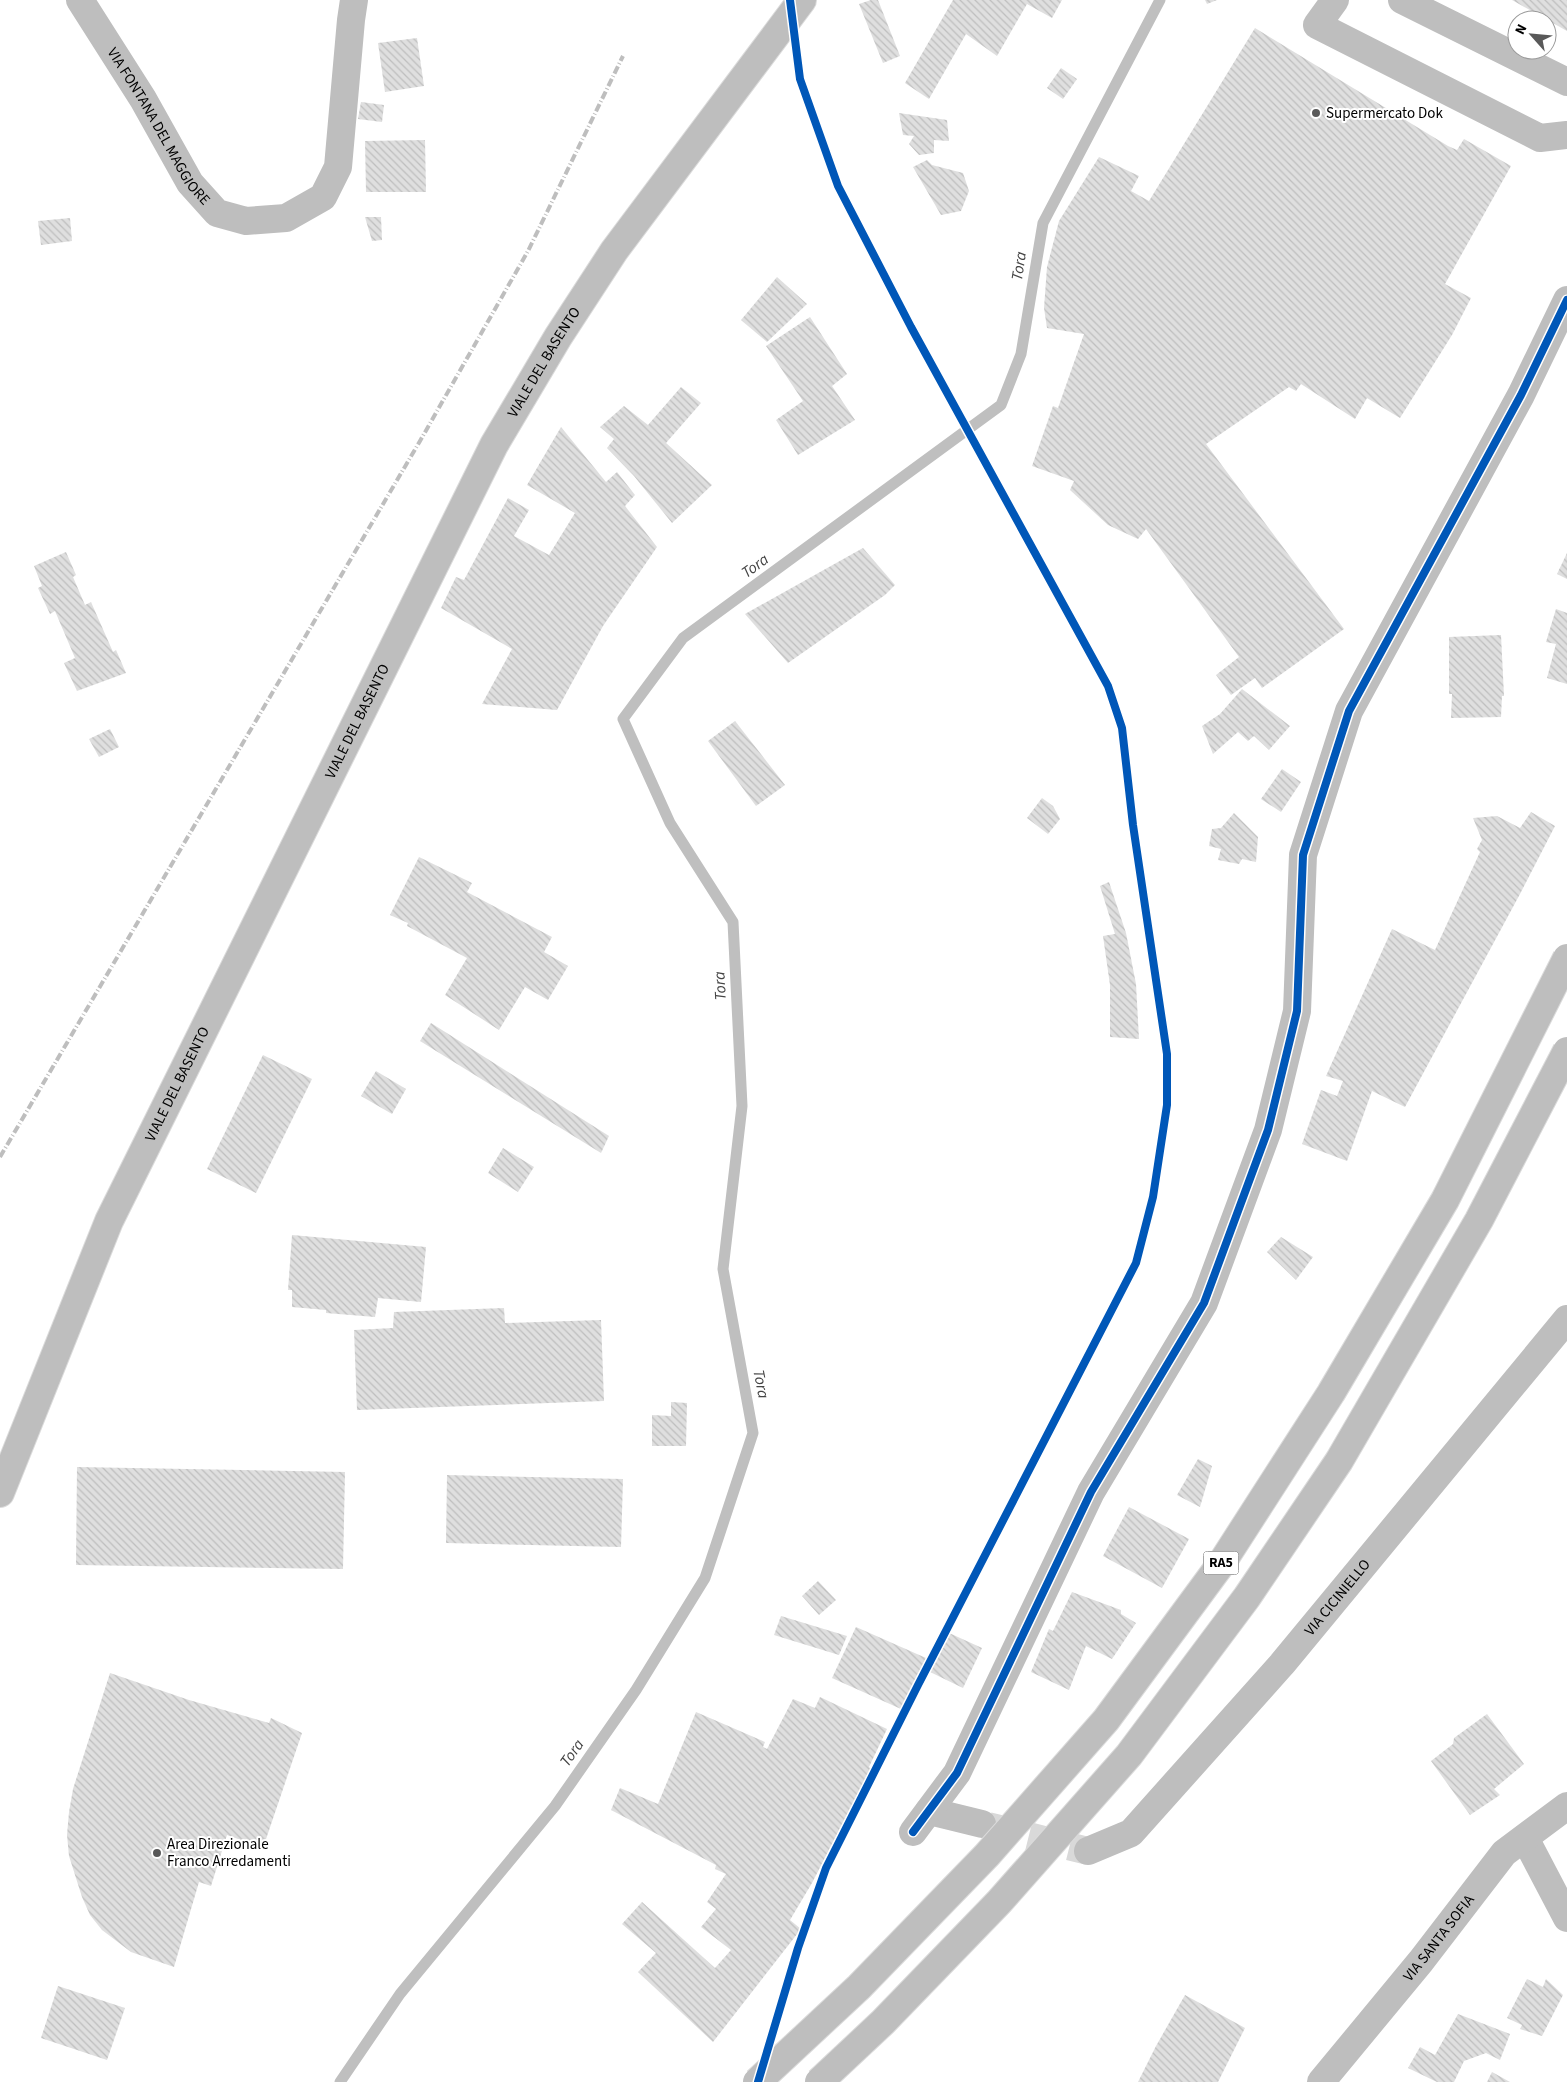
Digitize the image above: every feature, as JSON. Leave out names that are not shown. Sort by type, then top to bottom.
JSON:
[{"type":"main road","name":"VIA FONTANA DEL MAGGIORE","points":[[80,0],[143,99],[190,183],[216,213],[246,221],[286,218],[323,197],[338,167],[354,0]]},
{"type":"main road","name":"VIALE DEL BASENTO","points":[[0,1493],[109,1221],[494,445],[558,337],[614,251],[802,0]]},
{"type":"main road","points":[[1335,0],[1317,25],[1540,138],[1567,135]]},
{"type":"main road","points":[[1402,0],[1567,82]]},
{"type":"main road","points":[[982,1824],[921,1822],[957,1772],[1091,1492],[1204,1304],[1268,1130],[1297,1011],[1303,856],[1349,711],[1521,395],[1567,300]]},
{"type":"main road","name":"RA5","points":[[757,2082],[859,1987],[987,1855],[1106,1720],[1221,1564],[1331,1393],[1445,1200],[1567,958]]},
{"type":"main road","name":"RA5","points":[[819,2082],[883,2022],[999,1902],[1058,1836],[1129,1755],[1247,1597],[1339,1461],[1479,1220],[1567,1051]]},
{"type":"main road","name":"VIA CICINIELLO","points":[[1088,1851],[1131,1833],[1282,1664],[1567,1320]]},
{"type":"main road","name":"VIA SANTA SOFIA","points":[[1322,2082],[1421,1961],[1504,1853],[1567,1806]]},
{"type":"main road","points":[[1525,1838],[1567,1918]]},
{"type":"building","points":[[878,0],[900,56],[883,63],[859,4]]},
{"type":"building","points":[[953,0],[1062,0],[1052,18],[1027,4],[997,56],[966,34],[929,99],[905,83]]},
{"type":"building","points":[[1205,0],[1217,0],[1207,4]]},
{"type":"building","points":[[1512,0],[1567,0],[1567,31],[1557,25],[1557,10],[1530,10]]},
{"type":"building","points":[[1255,28],[1448,146],[1457,150],[1464,139],[1511,166],[1445,284],[1471,298],[1452,335],[1400,418],[1367,398],[1355,419],[1301,384],[1296,391],[1289,387],[1206,444],[1344,629],[1262,688],[1255,678],[1231,695],[1216,675],[1239,657],[1146,529],[1138,539],[1108,525],[1070,490],[1074,481],[1032,466],[1053,406],[1058,408],[1084,334],[1047,328],[1044,308],[1047,267],[1059,221],[1099,157],[1139,176],[1131,191],[1149,201]]},
{"type":"building","points":[[417,38],[424,86],[385,92],[378,43]]},
{"type":"building","points":[[1061,68],[1077,79],[1063,99],[1047,88]]},
{"type":"building","points":[[361,102],[384,105],[382,122],[358,119]]},
{"type":"building","points":[[899,113],[947,120],[949,141],[934,140],[934,153],[919,155],[909,144],[914,136],[903,135]]},
{"type":"building","points":[[425,140],[426,192],[366,192],[365,141]]},
{"type":"building","points":[[927,160],[932,165],[963,173],[969,191],[961,211],[941,215],[913,167]]},
{"type":"building","points":[[365,217],[381,217],[382,240],[372,241]]},
{"type":"building","points":[[70,218],[72,241],[41,245],[38,221]]},
{"type":"building","points":[[777,277],[807,304],[767,342],[741,320]]},
{"type":"building","points":[[810,317],[847,374],[832,386],[855,420],[798,455],[776,420],[803,401],[766,346]]},
{"type":"building","points":[[681,387],[701,403],[666,443],[712,485],[672,523],[634,476],[607,448],[614,439],[600,427],[624,406],[648,425]]},
{"type":"building","points":[[561,427],[606,482],[617,472],[635,495],[625,506],[657,547],[603,626],[557,710],[482,704],[512,649],[441,608],[456,577],[464,580],[508,498],[529,510],[514,536],[549,555],[575,513],[527,485]]},
{"type":"building","points":[[863,548],[895,585],[885,595],[788,663],[745,614]]},
{"type":"building","points":[[66,552],[76,575],[73,577],[85,605],[91,602],[113,652],[116,650],[126,673],[77,691],[64,663],[75,658],[55,611],[50,614],[38,588],[42,586],[34,566]]},
{"type":"building","points":[[1567,553],[1567,579],[1557,574]]},
{"type":"building","points":[[1556,609],[1567,613],[1567,684],[1547,678],[1556,644],[1546,642]]},
{"type":"building","points":[[1501,635],[1504,696],[1502,696],[1501,717],[1451,718],[1452,694],[1449,694],[1449,637]]},
{"type":"building","points":[[1242,689],[1290,726],[1269,750],[1254,736],[1248,741],[1238,732],[1213,754],[1202,726],[1220,714]]},
{"type":"building","points":[[735,721],[785,785],[756,806],[708,741]]},
{"type":"building","points":[[110,729],[119,747],[99,757],[89,739]]},
{"type":"building","points":[[1282,769],[1301,782],[1281,812],[1261,799]]},
{"type":"building","points":[[1042,798],[1053,806],[1060,819],[1048,834],[1027,818]]},
{"type":"building","points":[[1531,812],[1555,826],[1405,1107],[1372,1091],[1347,1161],[1302,1144],[1321,1090],[1337,1096],[1343,1081],[1326,1076],[1392,929],[1435,950],[1480,852],[1477,849],[1482,840],[1473,818],[1497,816],[1520,828]]},
{"type":"building","points":[[1234,813],[1258,837],[1256,862],[1242,859],[1239,864],[1218,860],[1221,849],[1209,846],[1212,829],[1221,828]]},
{"type":"building","points":[[419,857],[472,883],[467,892],[552,937],[544,952],[568,966],[548,1000],[525,987],[499,1030],[445,995],[467,958],[407,926],[408,923],[390,915]]},
{"type":"building","points":[[1109,882],[1126,933],[1136,984],[1139,1039],[1110,1037],[1110,985],[1103,936],[1115,934],[1100,886]]},
{"type":"building","points":[[431,1023],[609,1136],[601,1153],[420,1041]]},
{"type":"building","points":[[263,1055],[312,1079],[256,1193],[207,1169]]},
{"type":"building","points":[[376,1071],[406,1089],[392,1114],[361,1096]]},
{"type":"building","points":[[503,1148],[534,1167],[518,1192],[488,1173]]},
{"type":"building","points":[[292,1235],[426,1247],[421,1302],[378,1298],[375,1317],[326,1313],[326,1310],[292,1307],[292,1290],[288,1290]]},
{"type":"building","points":[[1281,1237],[1313,1257],[1296,1280],[1267,1252]]},
{"type":"building","points":[[504,1308],[505,1323],[601,1320],[604,1401],[357,1410],[354,1330],[393,1328],[394,1312]]},
{"type":"building","points":[[671,1402],[687,1403],[686,1446],[652,1446],[652,1415],[671,1416]]},
{"type":"building","points":[[1198,1459],[1212,1466],[1200,1507],[1177,1495]]},
{"type":"building","points":[[77,1467],[345,1472],[343,1569],[76,1565]]},
{"type":"building","points":[[447,1475],[623,1479],[621,1547],[446,1543]]},
{"type":"building","points":[[1129,1507],[1189,1539],[1162,1588],[1103,1556]]},
{"type":"building","points":[[818,1581],[836,1600],[819,1615],[802,1596]]},
{"type":"building","points":[[1072,1592],[1121,1610],[1121,1614],[1136,1623],[1112,1659],[1086,1646],[1069,1690],[1031,1672],[1049,1629],[1053,1631]]},
{"type":"building","points":[[781,1616],[847,1636],[839,1655],[774,1635]]},
{"type":"building","points":[[856,1627],[926,1658],[901,1709],[832,1678]]},
{"type":"building","points":[[947,1632],[982,1648],[963,1688],[928,1671]]},
{"type":"building","points":[[110,1673],[189,1700],[269,1723],[271,1718],[302,1733],[263,1848],[227,1835],[211,1886],[199,1882],[174,1967],[131,1952],[102,1930],[90,1915],[82,1897],[69,1856],[67,1835],[73,1789]]},
{"type":"building","points":[[820,1697],[887,1729],[869,1767],[871,1769],[812,1883],[790,1920],[801,1929],[713,2042],[638,1972],[656,1953],[622,1924],[642,1902],[715,1968],[731,1950],[701,1927],[716,1909],[707,1902],[726,1874],[715,1869],[716,1865],[611,1810],[620,1788],[658,1804],[696,1712],[765,1742],[763,1747],[767,1749],[793,1699],[815,1708]]},
{"type":"building","points":[[1487,1714],[1524,1764],[1494,1789],[1500,1795],[1470,1815],[1431,1761],[1453,1744],[1454,1738]]},
{"type":"building","points":[[1527,1979],[1543,1987],[1546,1979],[1563,1995],[1542,2036],[1520,2029],[1522,2025],[1507,2018]]},
{"type":"building","points":[[58,1986],[125,2008],[107,2060],[41,2038]]},
{"type":"building","points":[[1185,1995],[1245,2028],[1218,2082],[1138,2082],[1156,2046]]},
{"type":"building","points":[[1458,2014],[1510,2034],[1500,2060],[1486,2053],[1464,2061],[1454,2082],[1437,2082],[1408,2068],[1420,2047],[1435,2055]]},
{"type":"building","points":[[1492,2072],[1510,2082],[1487,2082]]},
{"type":"waterway","name":"Tora","points":[[340,2082],[400,1994],[555,1806],[636,1690],[705,1578],[753,1433],[723,1269],[742,1106],[733,922],[670,823],[623,719],[683,638],[1001,405],[1021,354],[1043,223],[1160,0]]},
{"type":"tunnel","points":[[988,1826],[1088,1851]]},
{"type":"railway","points":[[0,1157],[420,441],[528,251],[623,56]]},
{"type":"cycle path","points":[[758,2082],[798,1948],[826,1868],[918,1685],[1136,1263],[1153,1197],[1167,1105],[1167,1054],[1133,825],[1122,728],[1108,686],[911,327],[838,186],[800,79],[790,0]]},
{"type":"cycle path","points":[[913,1832],[957,1773],[1091,1492],[1204,1303],[1268,1130],[1297,1011],[1303,855],[1349,711],[1521,395],[1567,300]]},
{"type":"place","name":"Supermercato Dok","points":[[1316,113]]},
{"type":"place","name":"Area Direzionale Franco Arredamenti","points":[[157,1853]]}]
